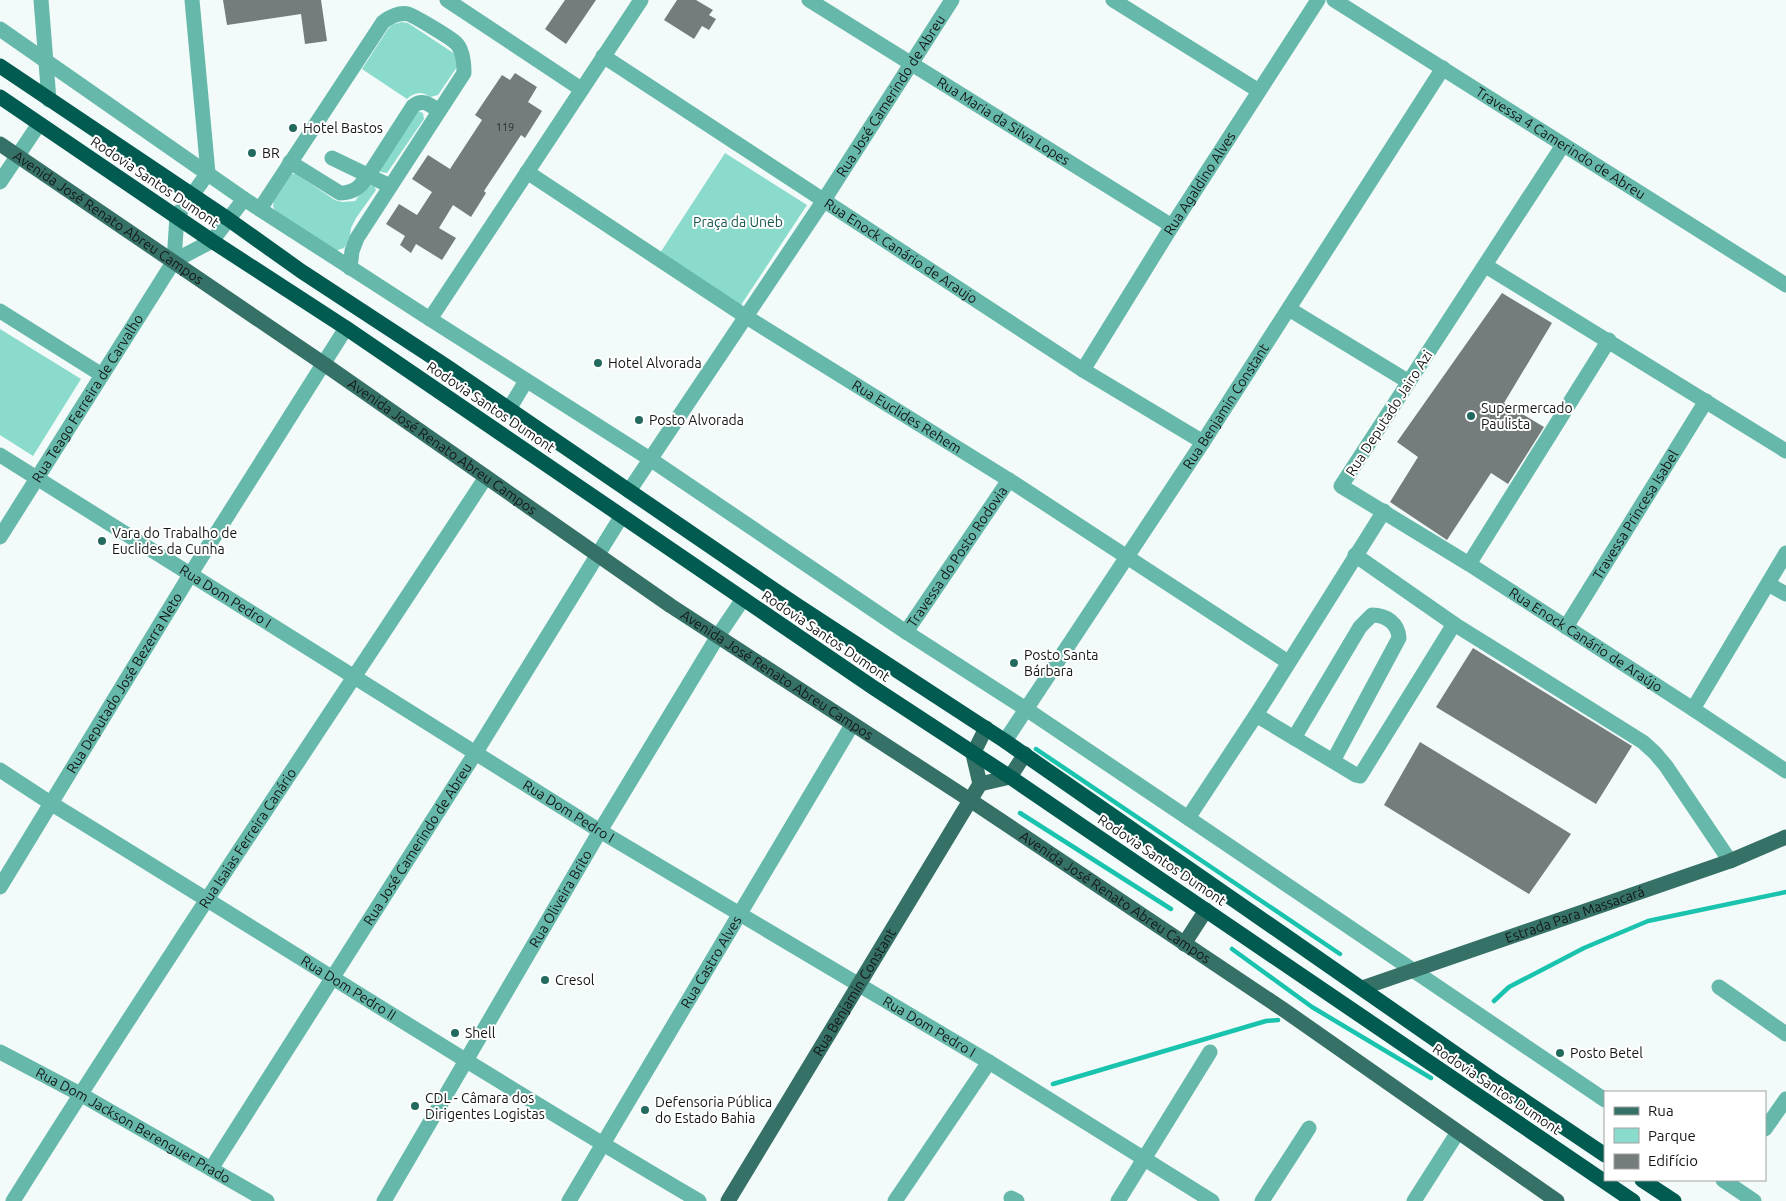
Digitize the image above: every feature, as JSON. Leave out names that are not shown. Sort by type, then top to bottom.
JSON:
[{"type":"highway","name":"Rodovia Santos Dumont","points":[[0,66],[796,604],[1025,754],[1604,1154]]},
{"type":"highway","name":"Rodovia Santos Dumont","points":[[0,97],[212,241],[346,328],[512,440],[621,517],[1010,777],[1633,1201]]},
{"type":"highway","points":[[1644,1181],[1674,1201]]},
{"type":"main road","name":"Avenida José Renato Abreu Campos","points":[[0,144],[174,261],[718,636],[852,725],[970,800],[1284,1010],[1556,1201]]},
{"type":"main road","points":[[986,728],[973,754],[980,784],[1010,777],[1025,754]]},
{"type":"main road","name":"Rua Benjamin Constant","points":[[728,1201],[980,784]]},
{"type":"main road","name":"Estrada Para Massacará","points":[[1362,988],[1730,861],[1786,837]]},
{"type":"main road","points":[[1184,944],[1206,910]]},
{"type":"street","points":[[42,0],[49,100]]},
{"type":"street","points":[[174,261],[176,216],[208,173],[192,0]]},
{"type":"street","points":[[430,319],[641,0]]},
{"type":"street","name":"Rua Maria da Silva Lopes","points":[[808,0],[1172,226]]},
{"type":"street","name":"Rua José Camerindo de Abreu","points":[[630,491],[824,200],[952,0]]},
{"type":"street","points":[[1113,0],[1259,91]]},
{"type":"street","name":"Rua Agaldino Alves","points":[[1084,370],[1172,226],[1318,0]]},
{"type":"street","name":"Travessa 4 Camerindo de Abreu","points":[[1334,0],[1351,5],[1443,68],[1786,285]]},
{"type":"street","points":[[449,1],[581,89]]},
{"type":"street","points":[[260,209],[383,22],[400,14],[410,14],[456,43],[461,52],[464,73],[357,238],[352,251],[350,268]]},
{"type":"street","points":[[0,29],[244,199],[650,459],[906,632],[1026,709],[1604,1099]]},
{"type":"street","name":"Rua Enock Canário de Araujo","points":[[603,56],[1084,370],[1203,442]]},
{"type":"street","name":"Rua Benjamin Constant","points":[[1005,741],[1203,442],[1443,68]]},
{"type":"street","points":[[290,162],[340,193],[354,191],[360,187],[368,176],[413,106],[420,102],[425,102],[439,111]]},
{"type":"street","points":[[0,182],[39,124]]},
{"type":"street","name":"Rua Deputado Jairo Azi","points":[[1384,511],[1341,486],[1563,145]]},
{"type":"street","points":[[332,158],[390,186]]},
{"type":"street","name":"Rua Euclides Rehem","points":[[527,172],[746,316],[1009,480],[1288,662]]},
{"type":"street","points":[[174,261],[212,241],[244,199]]},
{"type":"street","name":"Rua Teago Ferreira de Carvalho","points":[[0,537],[174,261]]},
{"type":"street","points":[[1486,266],[1609,340],[1786,451]]},
{"type":"street","points":[[1289,309],[1408,382]]},
{"type":"street","points":[[0,311],[102,374]]},
{"type":"street","name":"Rua Deputado José Bezerra Neto","points":[[0,887],[190,575],[346,328]]},
{"type":"street","points":[[1469,564],[1609,340]]},
{"type":"street","points":[[508,409],[526,381]]},
{"type":"street","name":"Travessa Princesa Isabel","points":[[1566,627],[1706,401]]},
{"type":"street","name":"Rua Dom Pedro I","points":[[0,455],[600,831],[989,1062],[1212,1201]]},
{"type":"street","name":"Rua Isaias Ferreira Canário","points":[[14,1201],[80,1094],[207,899],[486,477]]},
{"type":"street","name":"Travessa do Posto Rodovia","points":[[906,632],[1009,480]]},
{"type":"street","points":[[1188,818],[1256,715],[1384,511]]},
{"type":"street","name":"Rua Enock Canário de Araújo","points":[[1384,511],[1469,564],[1786,771]]},
{"type":"street","name":"Rua José Camerindo de Abreu","points":[[211,1169],[476,752],[621,517]]},
{"type":"street","points":[[1693,709],[1786,553]]},
{"type":"street","points":[[1355,555],[1454,624],[1644,742],[1666,766],[1730,861]]},
{"type":"street","points":[[1768,584],[1786,594]]},
{"type":"street","name":"Rua Oliveira Brito","points":[[384,1201],[468,1061],[600,831],[718,636],[743,599]]},
{"type":"street","points":[[1294,738],[1360,627],[1372,615],[1387,617],[1395,626],[1398,638],[1333,761]]},
{"type":"street","points":[[1256,715],[1356,775],[1362,775],[1454,624]]},
{"type":"street","name":"Rua Castro Alves","points":[[569,1201],[852,725]]},
{"type":"street","name":"Rua Dom Pedro II","points":[[0,770],[468,1061],[699,1201]]},
{"type":"street","points":[[1720,988],[1786,1034]]},
{"type":"street","name":"Rua Dom Jackson Berenguer Prado","points":[[0,1052],[80,1094],[267,1201]]},
{"type":"street","points":[[1118,1201],[1210,1052]]},
{"type":"street","points":[[895,1201],[989,1062]]},
{"type":"street","points":[[1766,1128],[1786,1099]]},
{"type":"street","points":[[1262,1201],[1309,1128]]},
{"type":"street","points":[[1414,1201],[1458,1132]]},
{"type":"street","points":[[1726,1181],[1754,1201]]},
{"type":"green space","points":[[402,22],[408,23],[455,54],[457,67],[438,95],[430,97],[418,93],[407,99],[362,69],[388,29],[392,25]]},
{"type":"green space","points":[[418,111],[423,113],[424,119],[387,173],[381,172],[379,169]]},
{"type":"green space","name":"Praça da Uneb","points":[[725,153],[807,205],[741,305],[660,253]]},
{"type":"green space","points":[[292,174],[296,174],[335,200],[342,202],[355,201],[367,185],[374,186],[376,190],[356,218],[351,228],[349,241],[344,248],[335,251],[275,211],[274,201]]},
{"type":"green space","points":[[0,329],[81,379],[33,456],[0,435]]},
{"type":"building","points":[[223,0],[321,0],[327,41],[305,44],[301,14],[227,25]]},
{"type":"building","points":[[565,0],[596,0],[566,44],[545,29]]},
{"type":"building","points":[[677,0],[696,0],[713,10],[709,15],[716,19],[709,30],[702,26],[694,39],[664,20]]},
{"type":"building","points":[[515,73],[537,87],[528,102],[542,111],[525,138],[521,135],[484,191],[486,193],[471,217],[453,205],[439,228],[456,238],[442,260],[416,244],[411,253],[400,245],[405,236],[386,224],[399,204],[417,215],[432,192],[412,179],[428,155],[450,169],[482,120],[475,115],[502,75],[510,80]]},
{"type":"building","name":"Supermercado Paulista","points":[[1502,293],[1552,323],[1504,403],[1544,427],[1508,484],[1491,473],[1447,540],[1390,502],[1418,457],[1397,442]]},
{"type":"building","points":[[1473,648],[1632,746],[1596,804],[1436,707]]},
{"type":"building","points":[[1420,742],[1571,834],[1529,894],[1384,805]]},
{"type":"waterway","points":[[1036,749],[1340,954]]},
{"type":"waterway","points":[[1020,813],[1171,909]]},
{"type":"waterway","points":[[1494,1001],[1509,987],[1584,948],[1648,921],[1786,892]]},
{"type":"waterway","points":[[1232,949],[1312,1007],[1431,1078]]},
{"type":"waterway","points":[[1053,1084],[1266,1021],[1278,1020]]},
{"type":"place","name":"Hotel Bastos","points":[[293,128]]},
{"type":"place","name":"BR","points":[[252,153]]},
{"type":"place","name":"Hotel Alvorada","points":[[598,363]]},
{"type":"place","name":"Supermercado Paulista","points":[[1471,416]]},
{"type":"place","name":"Posto Alvorada","points":[[639,420]]},
{"type":"place","name":"Vara do Trabalho de Euclides da Cunha","points":[[102,541]]},
{"type":"place","name":"Posto Santa Bárbara","points":[[1014,663]]},
{"type":"place","name":"Cresol","points":[[545,980]]},
{"type":"place","name":"Shell","points":[[455,1033]]},
{"type":"place","name":"Posto Betel","points":[[1560,1053]]},
{"type":"place","name":"CDL - Câmara dos Dirigentes Logistas","points":[[415,1106]]},
{"type":"place","name":"Defensoria Pública do Estado Bahia","points":[[645,1110]]}]
